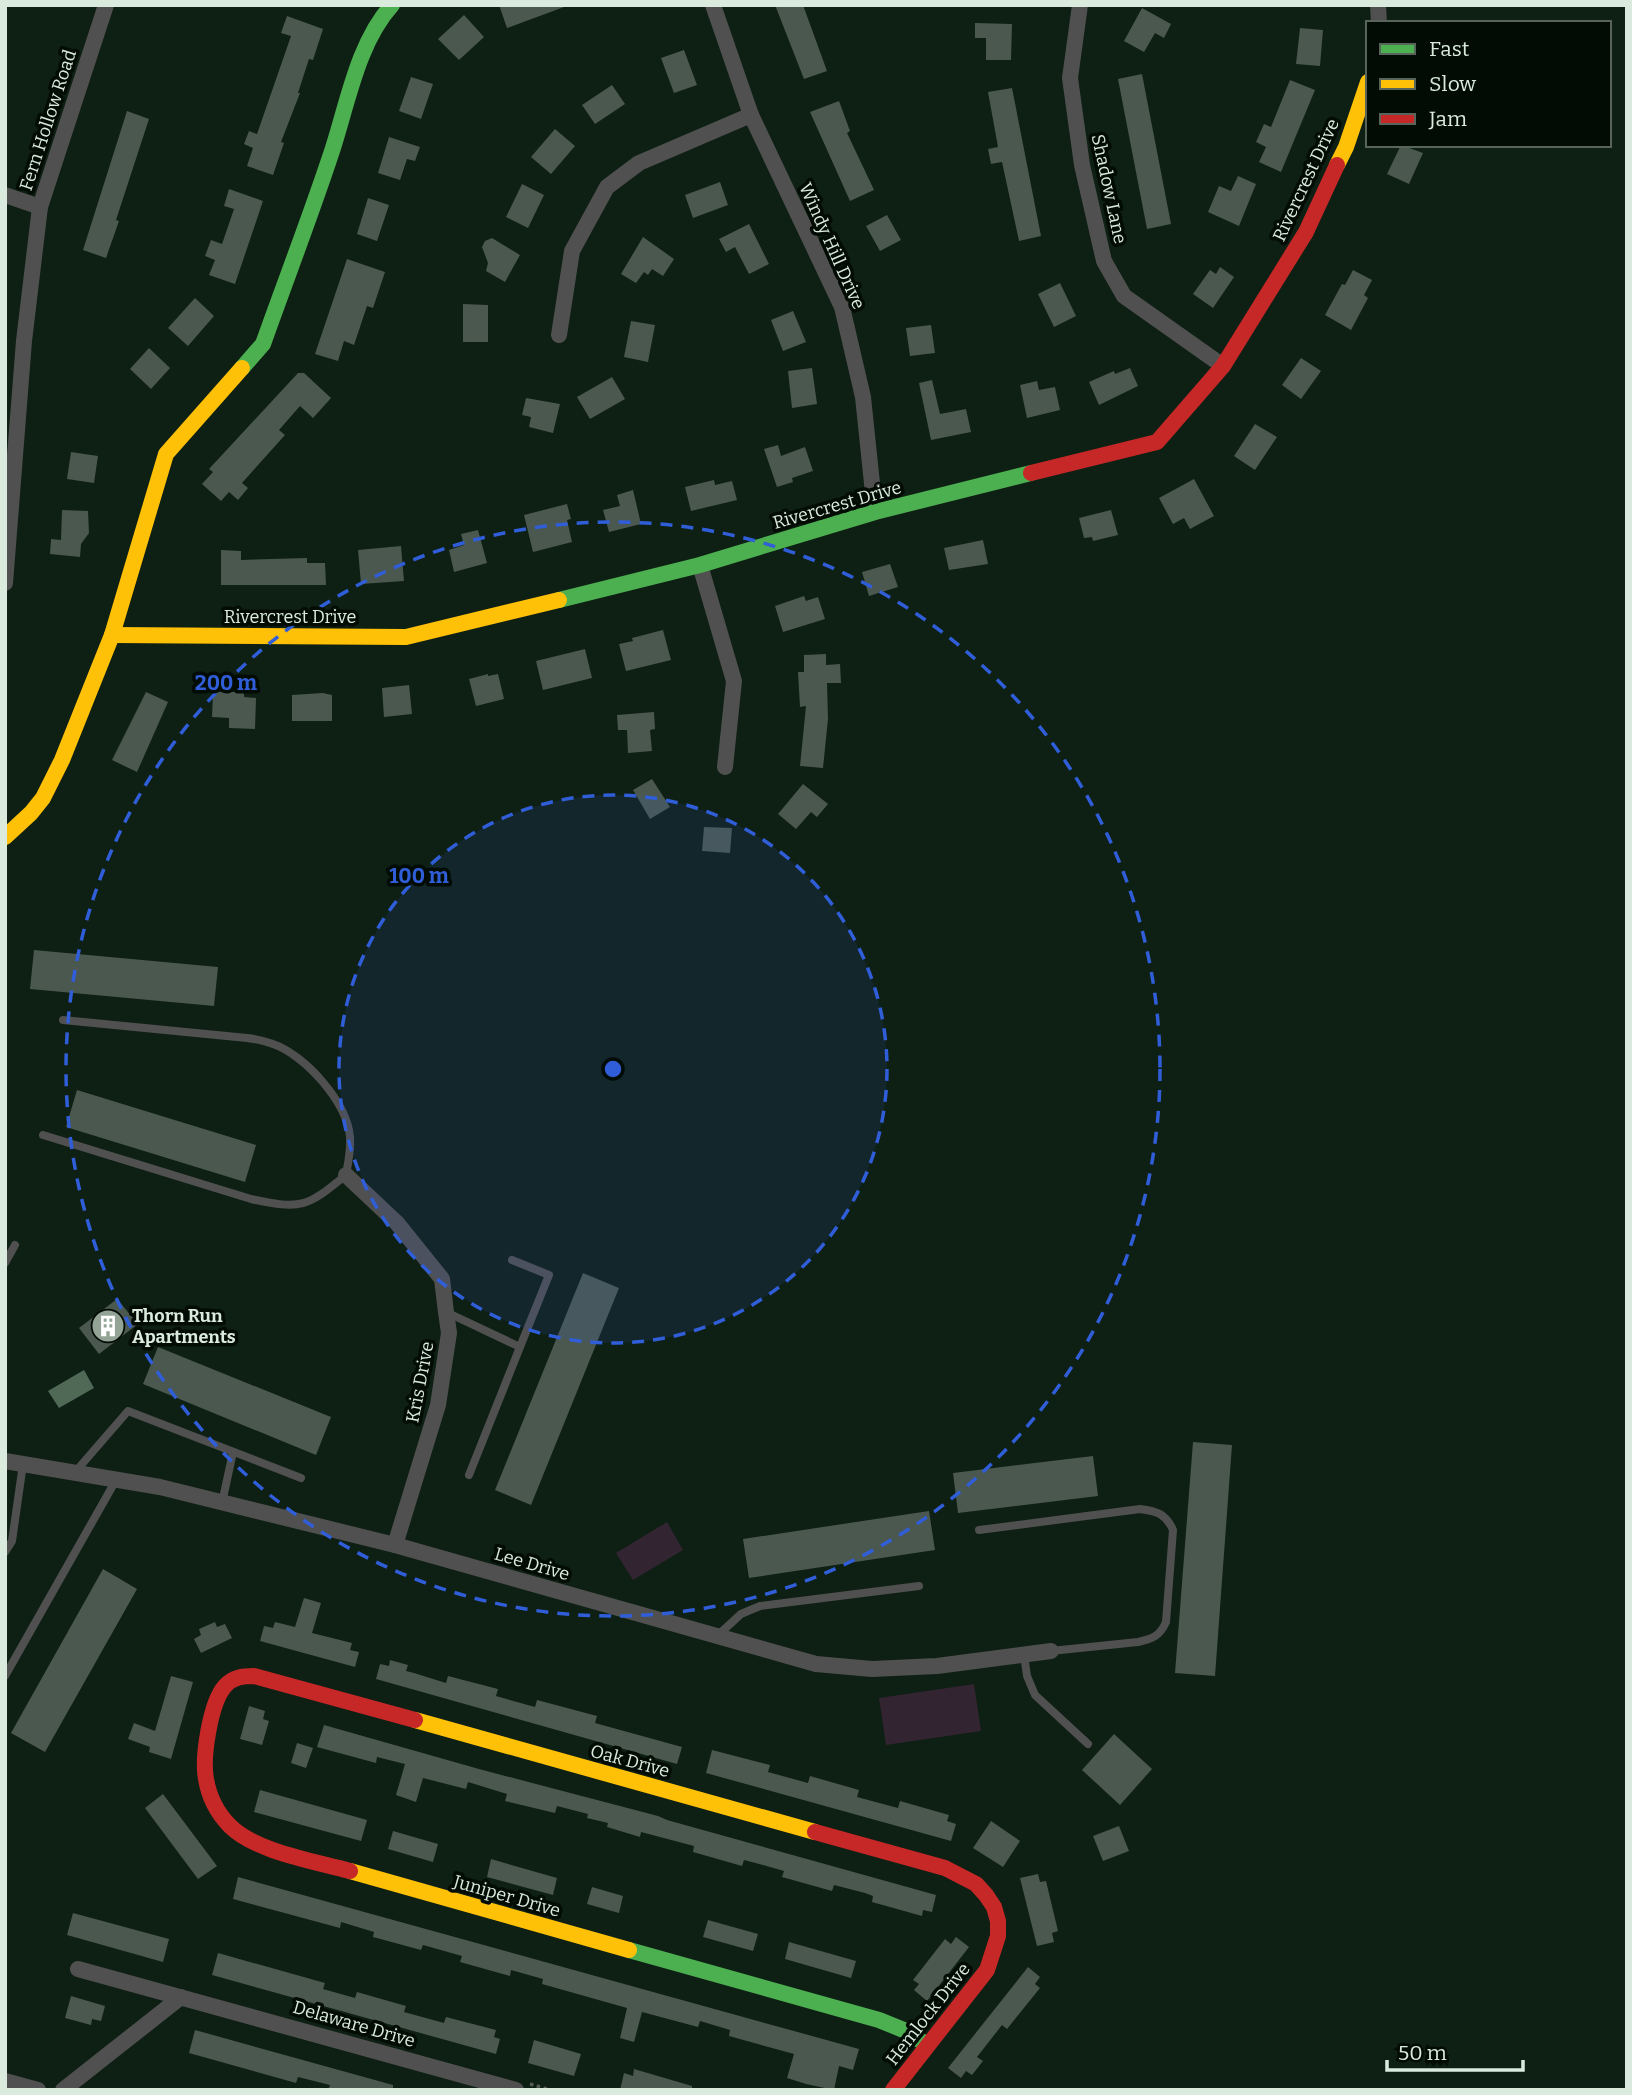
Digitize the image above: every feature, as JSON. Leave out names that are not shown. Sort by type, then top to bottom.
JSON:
[{"type":"street","name":"Fern Hollow Road","points":[[5,583],[24,341],[40,208],[106,5]]},
{"type":"street","points":[[7,834],[31,813],[53,778],[112,635],[166,454],[263,344],[331,155],[353,76],[383,15],[392,5]]},
{"type":"street","name":"Windy Hill Drive","points":[[713,5],[751,115],[842,307],[863,397],[874,512]]},
{"type":"street","name":"Shadow Lane","points":[[1080,5],[1070,78],[1082,165],[1104,261],[1124,296],[1223,366]]},
{"type":"street","name":"Rivercrest Drive","points":[[112,635],[406,637],[700,565],[874,512],[1157,442],[1223,366],[1306,232],[1346,148],[1366,88]]},
{"type":"street","points":[[559,335],[572,251],[607,187],[639,163],[751,115]]},
{"type":"street","points":[[5,195],[40,208]]},
{"type":"street","points":[[700,565],[734,681],[725,767]]},
{"type":"street","name":"Kris Drive","points":[[346,1175],[397,1223],[442,1279],[449,1333],[438,1405],[395,1545]]},
{"type":"street","name":"Lee Drive","points":[[5,1461],[116,1479],[395,1545],[816,1664],[872,1669],[937,1666],[1051,1651]]},
{"type":"street","name":"Oak Drive","points":[[230,1681],[245,1675],[264,1678],[945,1868],[980,1886],[995,1908],[998,1920]]},
{"type":"street","name":"Juniper Drive","points":[[230,1681],[219,1694],[208,1735],[204,1760],[207,1788],[220,1815],[235,1832],[254,1844],[879,2020],[906,2031],[928,2045]]},
{"type":"street","name":"Hemlock Drive","points":[[893,2090],[987,1970],[999,1941],[998,1920]]},
{"type":"street","name":"Delaware Drive","points":[[78,1969],[516,2090]]},
{"type":"street","points":[[63,2090],[181,1997]]},
{"type":"street","points":[[5,2081],[31,2089]]},
{"type":"lane","points":[[43,1135],[275,1204],[301,1205],[315,1200],[346,1175],[350,1136],[343,1116],[325,1084],[299,1058],[275,1044],[247,1038],[63,1020]]},
{"type":"lane","points":[[5,1263],[15,1245]]},
{"type":"lane","points":[[469,1475],[549,1275],[512,1260]]},
{"type":"lane","points":[[446,1312],[520,1347]]},
{"type":"lane","points":[[76,1471],[128,1411],[301,1478]]},
{"type":"lane","points":[[222,1503],[233,1452]]},
{"type":"lane","points":[[5,1552],[12,1541],[23,1463]]},
{"type":"lane","points":[[5,1676],[116,1479]]},
{"type":"lane","points":[[979,1530],[1140,1509],[1157,1511],[1168,1520],[1173,1530],[1166,1622],[1161,1632],[1152,1639],[1138,1642],[1051,1651]]},
{"type":"lane","points":[[716,1636],[741,1614],[760,1606],[919,1586]]},
{"type":"lane","points":[[1024,1655],[1027,1676],[1035,1695],[1088,1744]]},
{"type":"shaded area","points":[[84,1370],[94,1388],[59,1408],[48,1391]]},
{"type":"shaded area","points":[[667,1522],[683,1550],[633,1580],[616,1553]]},
{"type":"shaded area","points":[[974,1684],[981,1731],[886,1745],[879,1698]]},
{"type":"building","points":[[499,5],[564,5],[564,7],[507,28]]},
{"type":"building","points":[[775,5],[803,5],[827,71],[804,79]]},
{"type":"building","points":[[1142,8],[1171,24],[1164,38],[1155,33],[1144,52],[1124,41]]},
{"type":"building","points":[[464,15],[484,37],[459,60],[438,39]]},
{"type":"building","points":[[287,16],[323,29],[313,60],[309,59],[300,93],[281,142],[284,143],[273,175],[247,166],[253,148],[244,144],[249,131],[257,134],[291,36],[281,33]]},
{"type":"building","points":[[975,23],[1012,24],[1011,60],[986,60],[986,38],[975,38]]},
{"type":"building","points":[[1300,28],[1323,30],[1320,66],[1296,64]]},
{"type":"building","points":[[684,50],[697,85],[674,93],[661,58]]},
{"type":"building","points":[[1142,74],[1171,224],[1147,229],[1118,79]]},
{"type":"building","points":[[411,77],[433,84],[421,119],[399,111]]},
{"type":"building","points":[[1290,80],[1315,90],[1281,172],[1259,162],[1266,147],[1256,142],[1264,124],[1271,127]]},
{"type":"building","points":[[612,85],[625,104],[595,124],[582,105]]},
{"type":"building","points":[[1012,88],[1041,236],[1019,241],[1002,162],[991,164],[988,149],[998,147],[988,92]]},
{"type":"building","points":[[839,101],[850,131],[847,133],[874,190],[850,201],[810,112]]},
{"type":"building","points":[[127,111],[149,119],[106,258],[83,250]]},
{"type":"building","points":[[555,129],[575,146],[551,174],[531,157]]},
{"type":"building","points":[[389,137],[420,147],[415,161],[407,159],[400,180],[378,173]]},
{"type":"building","points":[[1400,147],[1423,153],[1409,184],[1387,174]]},
{"type":"building","points":[[1238,176],[1256,184],[1239,226],[1208,212],[1219,186],[1231,191]]},
{"type":"building","points":[[720,182],[728,205],[693,218],[685,195]]},
{"type":"building","points":[[522,184],[544,195],[528,228],[506,217]]},
{"type":"building","points":[[229,189],[263,201],[235,284],[209,275],[215,260],[205,256],[211,240],[222,244],[234,209],[224,206]]},
{"type":"building","points":[[368,198],[389,205],[377,241],[357,234]]},
{"type":"building","points":[[887,215],[901,240],[880,251],[866,226]]},
{"type":"building","points":[[749,224],[769,264],[749,274],[735,247],[726,252],[719,239]]},
{"type":"building","points":[[643,237],[674,259],[663,276],[652,269],[648,275],[644,272],[636,283],[621,274]]},
{"type":"building","points":[[492,238],[520,255],[505,282],[486,271],[488,263],[482,247],[485,241]]},
{"type":"building","points":[[347,259],[385,272],[373,308],[367,306],[354,345],[344,341],[338,361],[315,354]]},
{"type":"building","points":[[1220,267],[1234,277],[1213,308],[1193,294],[1210,270],[1216,274]]},
{"type":"building","points":[[1353,270],[1372,280],[1364,295],[1368,298],[1351,330],[1325,315]]},
{"type":"building","points":[[1060,283],[1076,316],[1054,327],[1038,294]]},
{"type":"building","points":[[195,298],[214,316],[188,346],[168,328]]},
{"type":"building","points":[[463,304],[488,305],[488,342],[463,342]]},
{"type":"building","points":[[793,311],[806,342],[783,351],[771,320]]},
{"type":"building","points":[[631,321],[655,325],[648,362],[624,357]]},
{"type":"building","points":[[931,325],[935,353],[910,356],[906,328]]},
{"type":"building","points":[[149,348],[170,368],[151,389],[130,369]]},
{"type":"building","points":[[1301,358],[1321,371],[1301,399],[1282,385]]},
{"type":"building","points":[[812,368],[817,404],[792,408],[788,371]]},
{"type":"building","points":[[1130,368],[1138,386],[1099,405],[1089,382],[1114,371],[1115,374]]},
{"type":"building","points":[[298,373],[304,373],[331,398],[313,418],[300,406],[279,430],[285,435],[242,483],[248,488],[238,500],[229,492],[221,501],[202,484],[213,472],[209,469]]},
{"type":"building","points":[[612,377],[625,399],[590,419],[577,397]]},
{"type":"building","points":[[932,380],[940,414],[966,409],[971,432],[931,440],[919,383]]},
{"type":"building","points":[[1037,381],[1039,390],[1055,387],[1060,410],[1027,418],[1020,385]]},
{"type":"building","points":[[526,398],[560,404],[553,433],[529,427],[531,417],[522,415]]},
{"type":"building","points":[[1255,424],[1277,437],[1255,470],[1234,456]]},
{"type":"building","points":[[778,445],[781,456],[805,447],[813,471],[792,478],[793,482],[777,487],[764,449]]},
{"type":"building","points":[[71,452],[98,456],[94,483],[67,479]]},
{"type":"building","points":[[1194,479],[1214,516],[1190,529],[1184,518],[1173,524],[1159,498]]},
{"type":"building","points":[[714,480],[715,485],[732,481],[737,500],[691,511],[685,487]]},
{"type":"building","points":[[633,490],[641,524],[609,532],[603,510],[620,506],[617,495]]},
{"type":"building","points":[[567,504],[572,542],[533,552],[524,515]]},
{"type":"building","points":[[62,510],[88,511],[89,533],[81,544],[80,557],[50,554],[51,539],[61,540]]},
{"type":"building","points":[[1111,510],[1118,535],[1093,541],[1092,537],[1084,538],[1079,518]]},
{"type":"building","points":[[478,530],[487,563],[454,572],[449,550],[464,545],[461,534]]},
{"type":"building","points":[[983,540],[988,564],[949,570],[944,548]]},
{"type":"building","points":[[401,546],[404,581],[361,584],[358,550]]},
{"type":"building","points":[[221,550],[241,551],[241,560],[307,558],[307,563],[325,563],[326,585],[221,585]]},
{"type":"building","points":[[890,564],[898,587],[869,596],[862,572]]},
{"type":"building","points":[[804,596],[806,601],[818,597],[825,619],[783,632],[775,606]]},
{"type":"building","points":[[663,630],[671,660],[626,671],[619,644]]},
{"type":"building","points":[[585,649],[592,678],[543,690],[536,661]]},
{"type":"building","points":[[826,654],[826,665],[840,664],[841,683],[827,683],[828,719],[823,768],[800,766],[806,706],[800,707],[798,672],[804,672],[804,655]]},
{"type":"building","points":[[498,674],[504,699],[476,706],[469,679]]},
{"type":"building","points":[[409,685],[412,714],[384,717],[382,688]]},
{"type":"building","points":[[146,692],[168,702],[137,772],[112,760]]},
{"type":"building","points":[[213,692],[244,692],[244,697],[256,698],[255,729],[229,728],[229,718],[212,717]]},
{"type":"building","points":[[292,695],[332,695],[332,721],[292,721]]},
{"type":"building","points":[[654,712],[655,729],[650,730],[652,751],[628,753],[627,730],[618,730],[617,715]]},
{"type":"building","points":[[652,779],[670,807],[650,819],[633,790]]},
{"type":"building","points":[[803,784],[828,804],[817,817],[811,812],[796,829],[778,814]]},
{"type":"building","points":[[704,827],[732,828],[730,853],[702,851]]},
{"type":"building","points":[[34,950],[218,967],[214,1006],[30,989]]},
{"type":"building","points":[[77,1090],[256,1145],[245,1182],[66,1127]]},
{"type":"building","points":[[583,1273],[619,1288],[531,1505],[495,1490]]},
{"type":"building","name":"Thorn Run Apartments","points":[[117,1299],[138,1324],[99,1354],[79,1328]]},
{"type":"building","points":[[158,1347],[331,1417],[316,1455],[143,1384]]},
{"type":"building","points":[[1193,1442],[1232,1445],[1215,1676],[1175,1673]]},
{"type":"building","points":[[1093,1456],[1098,1496],[958,1513],[953,1473]]},
{"type":"building","points":[[929,1511],[935,1550],[749,1578],[743,1539]]},
{"type":"building","points":[[103,1569],[137,1589],[45,1752],[11,1733]]},
{"type":"building","points":[[304,1598],[321,1603],[312,1633],[352,1643],[350,1650],[359,1652],[355,1667],[260,1641],[264,1626],[273,1628],[275,1622],[295,1627]]},
{"type":"building","points":[[215,1622],[217,1627],[225,1624],[232,1638],[201,1653],[194,1639],[201,1635],[199,1629]]},
{"type":"building","points":[[390,1660],[408,1665],[406,1671],[446,1683],[448,1676],[498,1689],[496,1696],[535,1707],[537,1700],[597,1716],[595,1723],[682,1747],[677,1764],[376,1679],[380,1664],[389,1666]]},
{"type":"building","points":[[171,1676],[193,1682],[171,1759],[149,1752],[150,1747],[128,1739],[134,1723],[155,1731]]},
{"type":"building","points":[[249,1706],[265,1711],[263,1719],[269,1721],[262,1745],[240,1739]]},
{"type":"building","points":[[324,1725],[936,1895],[932,1912],[923,1910],[922,1916],[872,1902],[873,1896],[865,1893],[834,1885],[832,1891],[782,1877],[784,1871],[763,1865],[744,1860],[742,1866],[693,1852],[694,1846],[641,1832],[640,1837],[607,1827],[608,1823],[587,1818],[588,1814],[557,1806],[555,1813],[505,1801],[507,1794],[468,1782],[466,1789],[423,1778],[416,1802],[396,1795],[405,1764],[377,1757],[376,1763],[317,1747]]},
{"type":"building","points":[[1114,1734],[1152,1769],[1120,1805],[1082,1770]]},
{"type":"building","points":[[297,1743],[313,1748],[306,1768],[291,1763]]},
{"type":"building","points":[[712,1750],[770,1765],[768,1772],[808,1783],[810,1776],[859,1790],[857,1797],[898,1808],[900,1801],[949,1815],[947,1821],[956,1824],[951,1841],[706,1773]]},
{"type":"building","points":[[260,1790],[367,1820],[361,1841],[254,1812]]},
{"type":"building","points":[[163,1794],[217,1866],[198,1879],[145,1808]]},
{"type":"building","points":[[991,1821],[1020,1841],[1003,1867],[973,1848]]},
{"type":"building","points":[[1119,1826],[1129,1851],[1103,1861],[1093,1836]]},
{"type":"building","points":[[393,1831],[438,1844],[433,1862],[388,1849]]},
{"type":"building","points":[[491,1859],[557,1878],[553,1895],[487,1877]]},
{"type":"building","points":[[1038,1874],[1040,1882],[1046,1881],[1058,1931],[1052,1933],[1054,1942],[1037,1946],[1020,1878]]},
{"type":"building","points":[[238,1877],[859,2049],[853,2070],[839,2066],[834,2090],[806,2084],[787,2078],[794,2054],[729,2036],[730,2030],[700,2021],[698,2027],[642,2012],[634,2042],[620,2038],[627,2008],[542,1984],[543,1979],[511,1970],[510,1976],[460,1962],[462,1956],[423,1945],[421,1950],[373,1937],[374,1932],[341,1922],[340,1928],[233,1899]]},
{"type":"building","points":[[592,1887],[623,1896],[619,1913],[587,1904]]},
{"type":"building","points":[[73,1913],[169,1939],[163,1962],[67,1935]]},
{"type":"building","points":[[708,1920],[758,1934],[753,1951],[703,1937]]},
{"type":"building","points":[[956,1937],[969,1947],[927,2001],[914,1990],[919,1984],[913,1980],[945,1939],[951,1944]]},
{"type":"building","points":[[789,1942],[856,1961],[851,1978],[785,1959]]},
{"type":"building","points":[[218,1953],[325,1983],[323,1989],[355,1998],[357,1992],[406,2006],[404,2012],[444,2023],[446,2017],[496,2030],[494,2037],[500,2039],[496,2054],[212,1975]]},
{"type":"building","points":[[1028,1967],[1040,1977],[1035,1984],[1040,1988],[1007,2029],[1002,2025],[977,2057],[983,2061],[972,2075],[966,2071],[961,2078],[948,2068]]},
{"type":"building","points":[[71,1996],[105,2006],[101,2021],[92,2019],[91,2025],[65,2018]]},
{"type":"building","points":[[195,2030],[393,2085],[393,2090],[328,2090],[330,2085],[298,2077],[296,2083],[189,2053]]},
{"type":"building","points":[[534,2040],[581,2054],[574,2076],[528,2063]]},
{"type":"building","points":[[634,2069],[692,2086],[692,2090],[620,2090],[624,2073],[633,2076]]},
{"type":"traffic: fast","points":[[242,368],[263,344],[322,181],[361,58],[380,21],[392,5]]},
{"type":"traffic: fast","points":[[559,600],[700,565],[875,512],[1031,473]]},
{"type":"traffic: fast","points":[[629,1950],[879,2020],[906,2031],[927,2045]]},
{"type":"traffic: slow","points":[[1337,165],[1366,88]]},
{"type":"traffic: slow","points":[[5,837],[43,798],[62,760],[112,635],[166,454],[242,368]]},
{"type":"traffic: slow","points":[[112,635],[406,637],[559,600]]},
{"type":"traffic: slow","points":[[415,1720],[815,1832]]},
{"type":"traffic: slow","points":[[350,1871],[629,1950]]},
{"type":"traffic: jam","points":[[1031,473],[1157,442],[1223,366],[1306,232],[1337,165]]},
{"type":"traffic: jam","points":[[350,1871],[270,1849],[241,1835],[230,1826],[215,1805],[206,1779],[206,1745],[215,1705],[225,1686],[231,1681],[254,1676],[415,1720]]},
{"type":"traffic: jam","points":[[815,1832],[945,1868],[976,1884],[994,1907],[998,1936],[987,1970],[893,2090]]},
{"type":"place","name":"Thorn Run Apartments","points":[[108,1326]]}]
